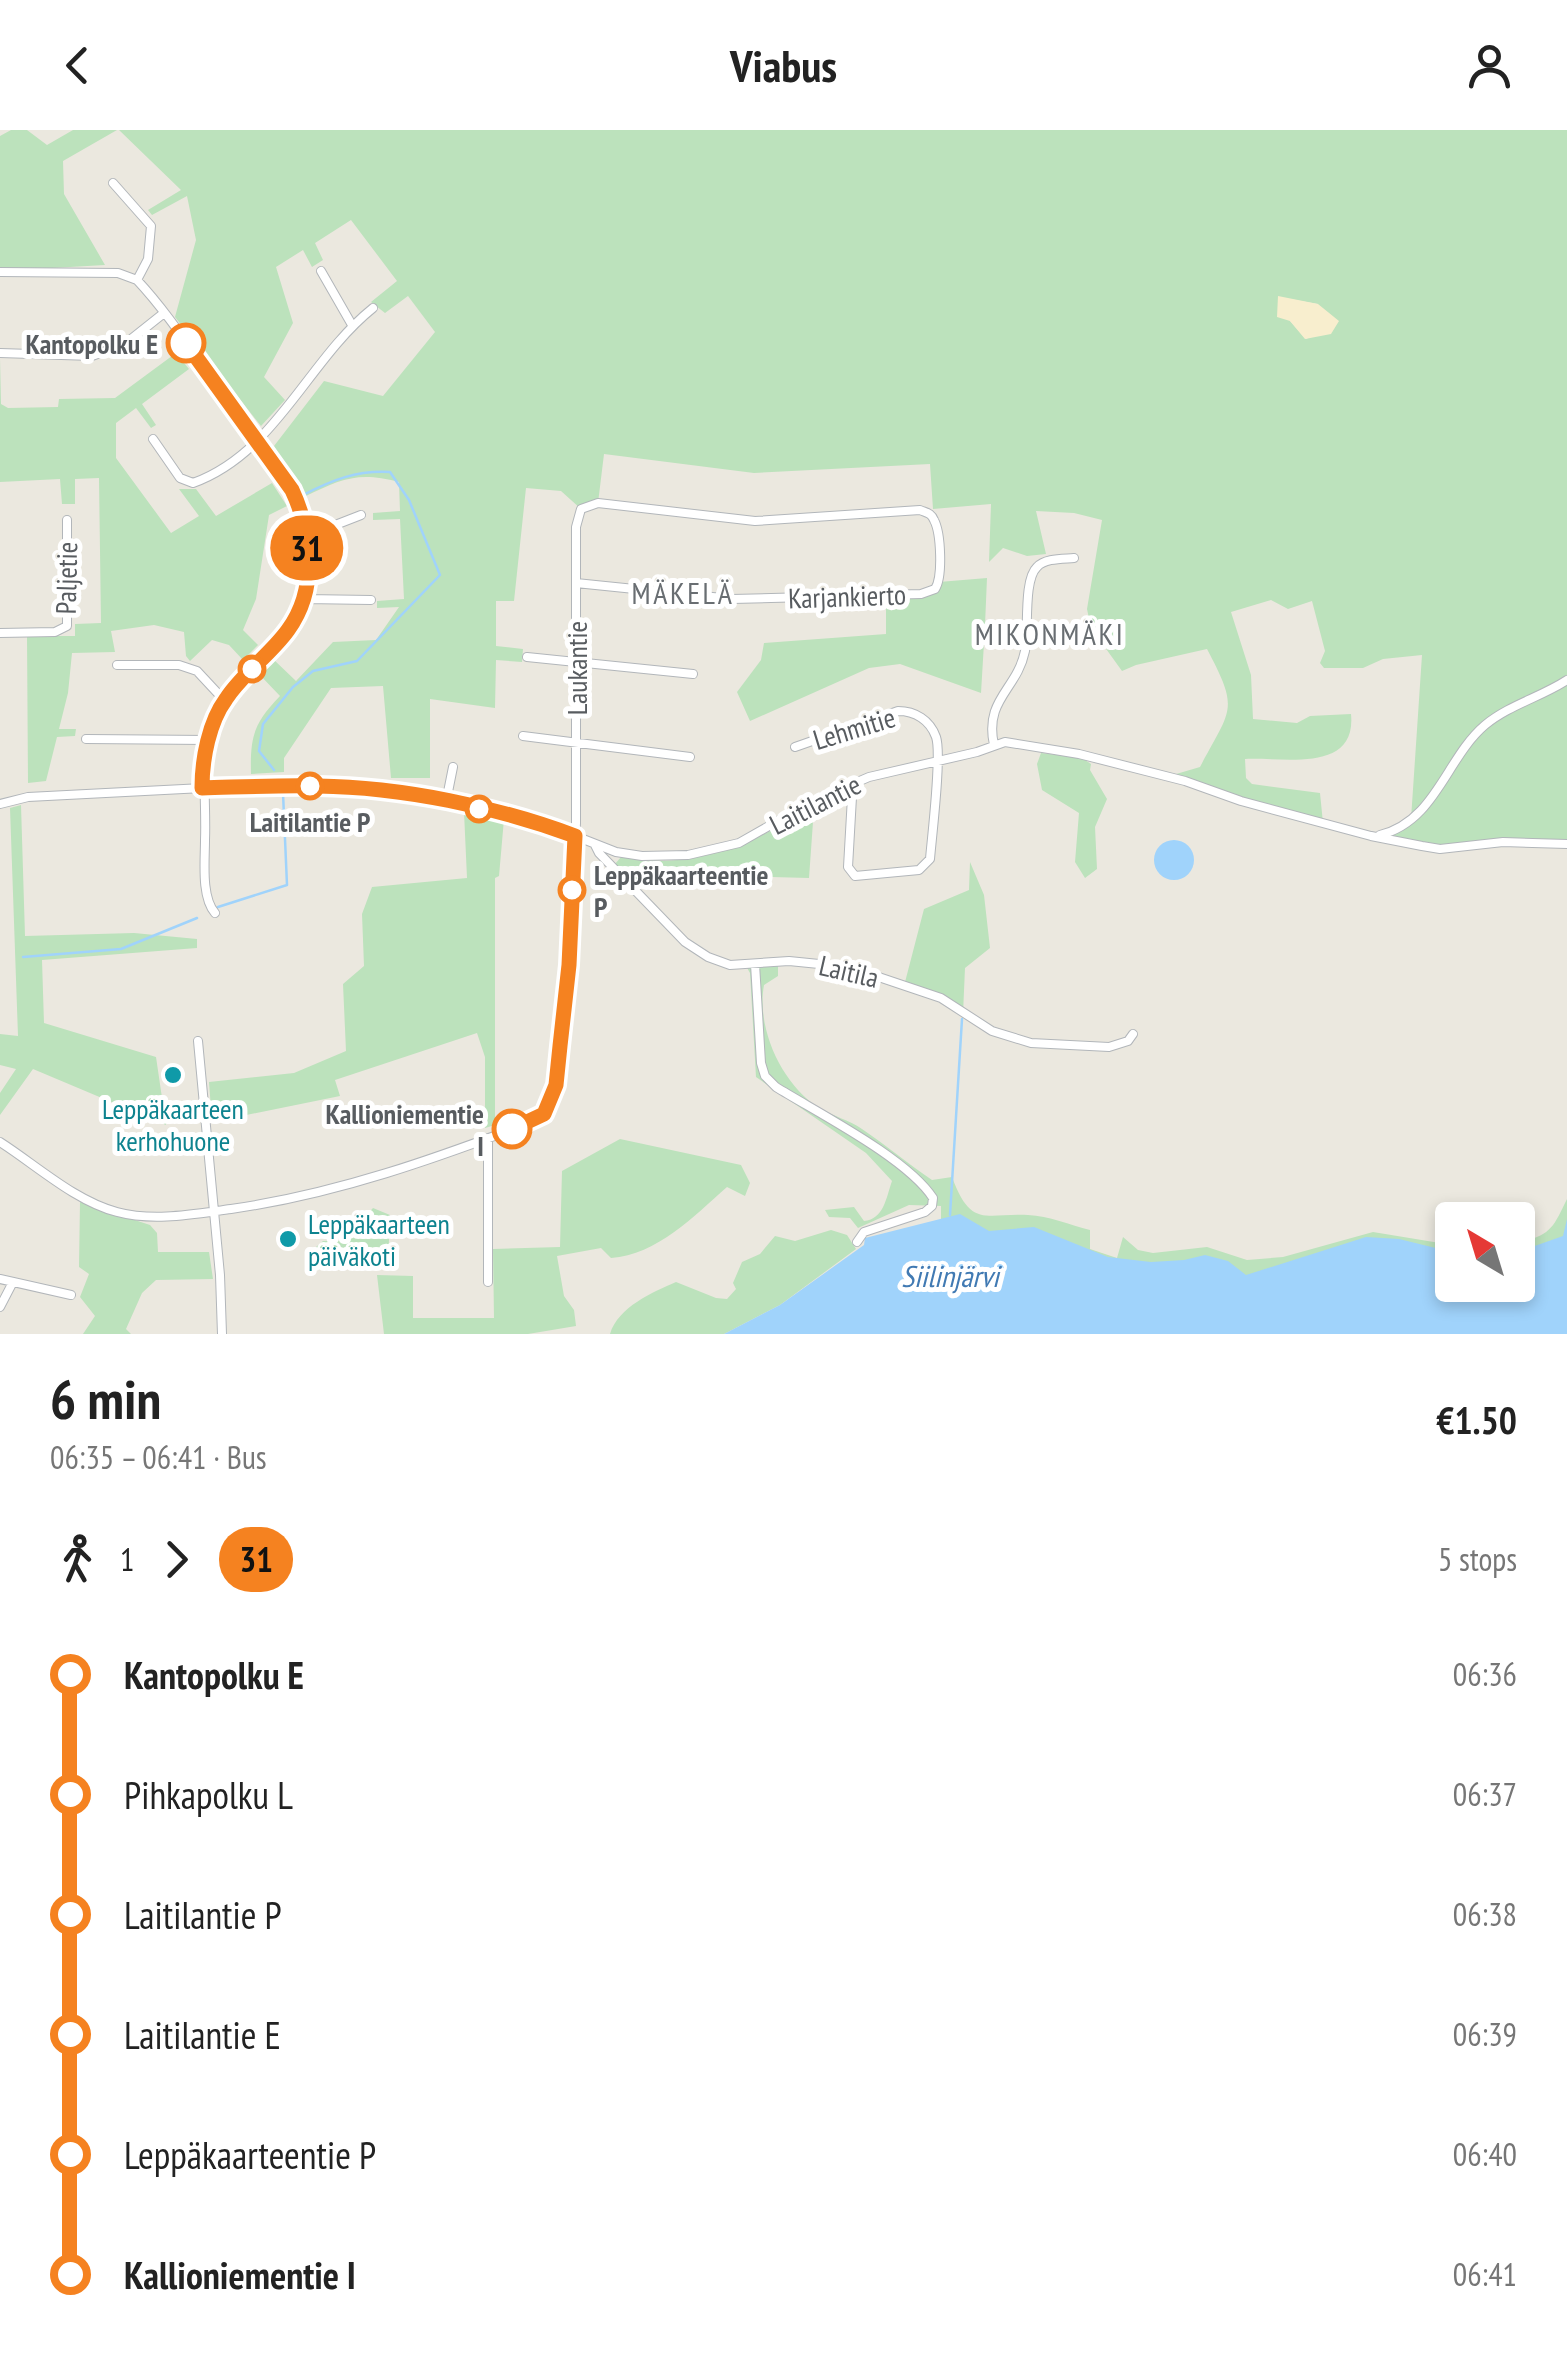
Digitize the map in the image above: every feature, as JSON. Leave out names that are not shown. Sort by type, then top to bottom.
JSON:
[{"type":"street","points":[[113,183],[151,226],[148,258],[137,280]]},
{"type":"street","points":[[321,271],[352,325]]},
{"type":"street","points":[[0,272],[118,273],[137,280],[259,441],[303,514],[309,574],[305,598],[288,630],[224,700],[208,740],[202,788],[207,902],[215,913]]},
{"type":"street","points":[[153,438],[180,478],[193,483],[206,478],[259,441],[352,325],[373,308]]},
{"type":"street","points":[[0,353],[92,356],[125,344],[164,313]]},
{"type":"street","name":"Laukantie","points":[[0,1142],[79,1194],[114,1211],[163,1217],[321,1194],[537,1120],[550,1105],[556,1085],[569,965],[575,836],[576,526],[581,509],[588,504]]},
{"type":"street","name":"Karjankierto","points":[[576,583],[763,599],[921,594],[935,589],[941,576],[936,523],[931,515],[920,510],[755,521],[588,504]]},
{"type":"street","points":[[307,536],[361,514]]},
{"type":"street","name":"Paljetie","points":[[0,633],[54,632],[67,626],[67,520]]},
{"type":"street","points":[[994,744],[994,709],[1020,670],[1024,654],[1029,582],[1034,570],[1044,562],[1074,558]]},
{"type":"street","points":[[305,598],[371,600]]},
{"type":"street","points":[[528,657],[693,674]]},
{"type":"street","points":[[117,665],[178,665],[197,671],[224,700]]},
{"type":"street","points":[[1370,836],[1398,829],[1417,813],[1445,781],[1473,736],[1492,719],[1567,680]]},
{"type":"street","name":"Lehmitie","points":[[795,746],[908,712],[927,722],[934,732],[937,762]]},
{"type":"street","points":[[523,736],[690,757]]},
{"type":"street","points":[[86,739],[208,740]]},
{"type":"street","name":"Laitilantie","points":[[0,804],[28,797],[321,786],[527,817],[595,846],[642,856],[688,855],[720,850],[869,777],[1005,742],[1079,754],[1370,836],[1440,849],[1503,842],[1567,844]]},
{"type":"street","points":[[848,785],[852,797],[848,867],[851,872],[862,877],[919,870],[930,859],[937,762]]},
{"type":"street","points":[[446,802],[453,768]]},
{"type":"street","name":"Laitila","points":[[595,846],[685,942],[730,965],[789,961],[848,967],[941,998],[992,1030],[1031,1042],[1109,1047],[1128,1041],[1132,1034]]},
{"type":"street","points":[[755,964],[765,1076],[776,1087],[866,1141],[924,1186],[933,1198],[932,1206],[924,1212],[864,1232],[858,1242]]},
{"type":"street","points":[[198,1041],[222,1334]]},
{"type":"street","points":[[488,1138],[488,1282]]},
{"type":"street","points":[[0,1279],[71,1294]]},
{"type":"street","points":[[0,1307],[13,1282]]},
{"type":"green space","points":[[11,130],[27,130],[47,145],[73,130],[117,130],[63,161],[64,194],[105,265],[0,271],[0,136]]},
{"type":"green space","points":[[119,130],[1567,130],[1567,842],[1503,842],[1440,849],[1371,836],[1411,819],[1422,655],[1383,659],[1363,668],[1324,668],[1320,663],[1325,651],[1312,601],[1288,609],[1271,600],[1231,612],[1251,675],[1253,719],[1297,723],[1310,716],[1351,714],[1350,733],[1342,746],[1330,754],[1296,760],[1245,759],[1246,778],[1252,784],[1320,793],[1323,823],[1166,777],[1200,767],[1225,720],[1228,709],[1224,685],[1207,649],[1122,671],[1091,628],[1087,609],[1102,520],[1074,513],[1036,511],[1046,554],[1027,556],[1003,548],[989,562],[991,504],[933,509],[930,464],[754,473],[604,454],[598,503],[581,509],[561,491],[526,488],[514,601],[496,601],[496,646],[523,649],[522,662],[496,660],[495,708],[430,699],[430,778],[391,778],[383,686],[331,688],[284,758],[284,772],[251,774],[255,731],[280,696],[258,673],[272,658],[296,681],[333,642],[376,640],[399,607],[377,608],[377,601],[404,599],[400,519],[373,520],[373,513],[400,511],[399,482],[361,477],[304,497],[274,446],[324,381],[383,396],[435,332],[408,296],[385,313],[371,302],[397,281],[351,220],[315,243],[323,260],[312,267],[303,250],[276,267],[293,323],[264,377],[285,400],[261,426],[175,317],[196,240],[187,196],[152,215],[148,210],[181,190]],"holes":[[[1278,297],[1318,304],[1317,334],[1306,339],[1290,321]]]},
{"type":"green space","points":[[176,353],[189,369],[142,404],[156,425],[151,428],[136,408],[116,423],[116,458],[171,533],[199,516],[179,489],[196,489],[216,516],[272,483],[287,506],[269,515],[256,599],[243,630],[258,645],[243,660],[229,645],[212,640],[190,661],[184,632],[154,625],[111,631],[115,652],[72,653],[59,729],[76,729],[75,736],[57,737],[46,781],[28,783],[27,636],[75,636],[75,624],[101,623],[99,478],[75,479],[75,504],[62,504],[60,479],[0,482],[0,358],[1,404],[8,408],[58,407],[59,399],[115,398]]},
{"type":"green space","points":[[987,578],[985,625],[1021,627],[1021,643],[984,643],[981,693],[900,664],[869,668],[750,721],[737,692],[761,660],[764,643],[886,634],[886,595],[921,594],[939,582]]},
{"type":"green space","points":[[1041,753],[1082,758],[1091,764],[1090,770],[1107,799],[1095,827],[1097,869],[1085,878],[1075,862],[1079,813],[1042,790],[1037,764]]},
{"type":"green space","points":[[21,805],[25,936],[134,933],[197,939],[197,948],[42,960],[44,1023],[156,1057],[166,1125],[33,1069],[0,1115],[0,1093],[16,1069],[0,1065],[0,1034],[18,1036],[10,808]]},
{"type":"green space","points":[[814,808],[809,878],[701,875],[638,885],[615,864],[621,857],[674,860],[722,851]]},
{"type":"green space","points":[[464,812],[504,819],[499,876],[495,878],[495,1125],[485,1128],[485,1057],[477,1033],[335,1080],[340,1096],[212,1122],[209,1082],[294,1073],[346,1051],[343,984],[364,966],[362,914],[372,887],[467,878]]},
{"type":"green space","points":[[970,862],[984,895],[990,948],[965,968],[963,1014],[941,998],[904,986],[924,909],[969,890]]},
{"type":"green space","points":[[789,961],[778,966],[778,976],[764,985],[764,1019],[783,1070],[806,1098],[862,1129],[932,1180],[952,1177],[966,1205],[981,1215],[1036,1216],[1090,1230],[1090,1249],[1117,1258],[1123,1237],[1138,1250],[1153,1253],[1207,1247],[1247,1260],[1283,1257],[1373,1232],[1435,1242],[1435,1296],[941,1245],[941,1206],[909,1205],[858,1228],[850,1218],[829,1217],[825,1210],[854,1207],[864,1221],[871,1219],[883,1207],[892,1181],[866,1153],[756,1077],[750,973],[746,966]]},
{"type":"green space","points":[[620,1139],[741,1165],[750,1183],[745,1196],[727,1187],[674,1232],[644,1250],[611,1258],[601,1248],[557,1256],[564,1296],[574,1310],[576,1326],[528,1334],[384,1334],[377,1275],[413,1276],[413,1318],[494,1318],[493,1249],[560,1247],[562,1171]]},
{"type":"green space","points":[[1567,1199],[1567,1289],[1535,1296],[1535,1238],[1550,1229]]},
{"type":"green space","points":[[80,1202],[150,1225],[157,1233],[158,1252],[209,1252],[213,1279],[156,1280],[142,1293],[126,1329],[131,1334],[83,1334],[95,1316],[80,1297],[89,1274],[79,1267]]},
{"type":"green space","points":[[373,1208],[390,1215],[388,1264],[324,1270],[324,1259],[316,1255],[316,1247],[323,1241],[349,1240],[349,1234]]},
{"type":"green space","points":[[831,1230],[847,1235],[856,1249],[780,1305],[724,1334],[610,1334],[628,1308],[676,1282],[727,1299],[736,1289],[733,1283],[742,1262],[760,1254],[775,1236],[795,1241]]},
{"type":"sand","points":[[1278,296],[1318,304],[1339,321],[1331,334],[1305,339],[1290,321],[1277,317]]},
{"type":"water","points":[[1174,840],[1188,846],[1194,860],[1188,874],[1174,880],[1160,874],[1154,860],[1160,846]]},
{"type":"water","name":"Siilinjärvi","points":[[960,1214],[989,1231],[1034,1227],[1108,1257],[1151,1262],[1205,1255],[1228,1261],[1246,1275],[1366,1237],[1399,1239],[1435,1248],[1435,1302],[1535,1302],[1535,1246],[1563,1236],[1567,1219],[1567,1334],[724,1334],[780,1305],[864,1245],[865,1238]]},
{"type":"waterway","points":[[274,770],[259,751],[263,724],[293,687],[313,671],[357,661],[440,575],[409,500],[390,472],[345,477],[303,495]]},
{"type":"waterway","points":[[218,907],[287,885],[283,793]]},
{"type":"waterway","points":[[23,957],[121,949],[197,918]]},
{"type":"waterway","points":[[950,1215],[962,1019]]},
{"type":"bus line","name":"31","points":[[186,343],[292,490],[303,514],[309,574],[305,598],[288,630],[224,700],[208,740],[202,788],[360,789],[527,817],[575,836],[569,965],[556,1085],[544,1114],[512,1129]]},
{"type":"place","name":"Kantopolku E","points":[[186,343]]},
{"type":"place","name":"Laitilantie P","points":[[310,786]]},
{"type":"place","name":"Leppäkaarteentie P","points":[[572,890]]},
{"type":"place","name":"Leppäkaarteen kerhohuone","points":[[173,1075]]},
{"type":"place","name":"Kallioniementie I","points":[[512,1129]]},
{"type":"place","name":"Leppäkaarteen päiväkoti","points":[[288,1239]]},
{"type":"district","name":"MÄKELÄ","points":[[683,592]]},
{"type":"district","name":"MIKONMÄKI","points":[[1050,633]]}]
